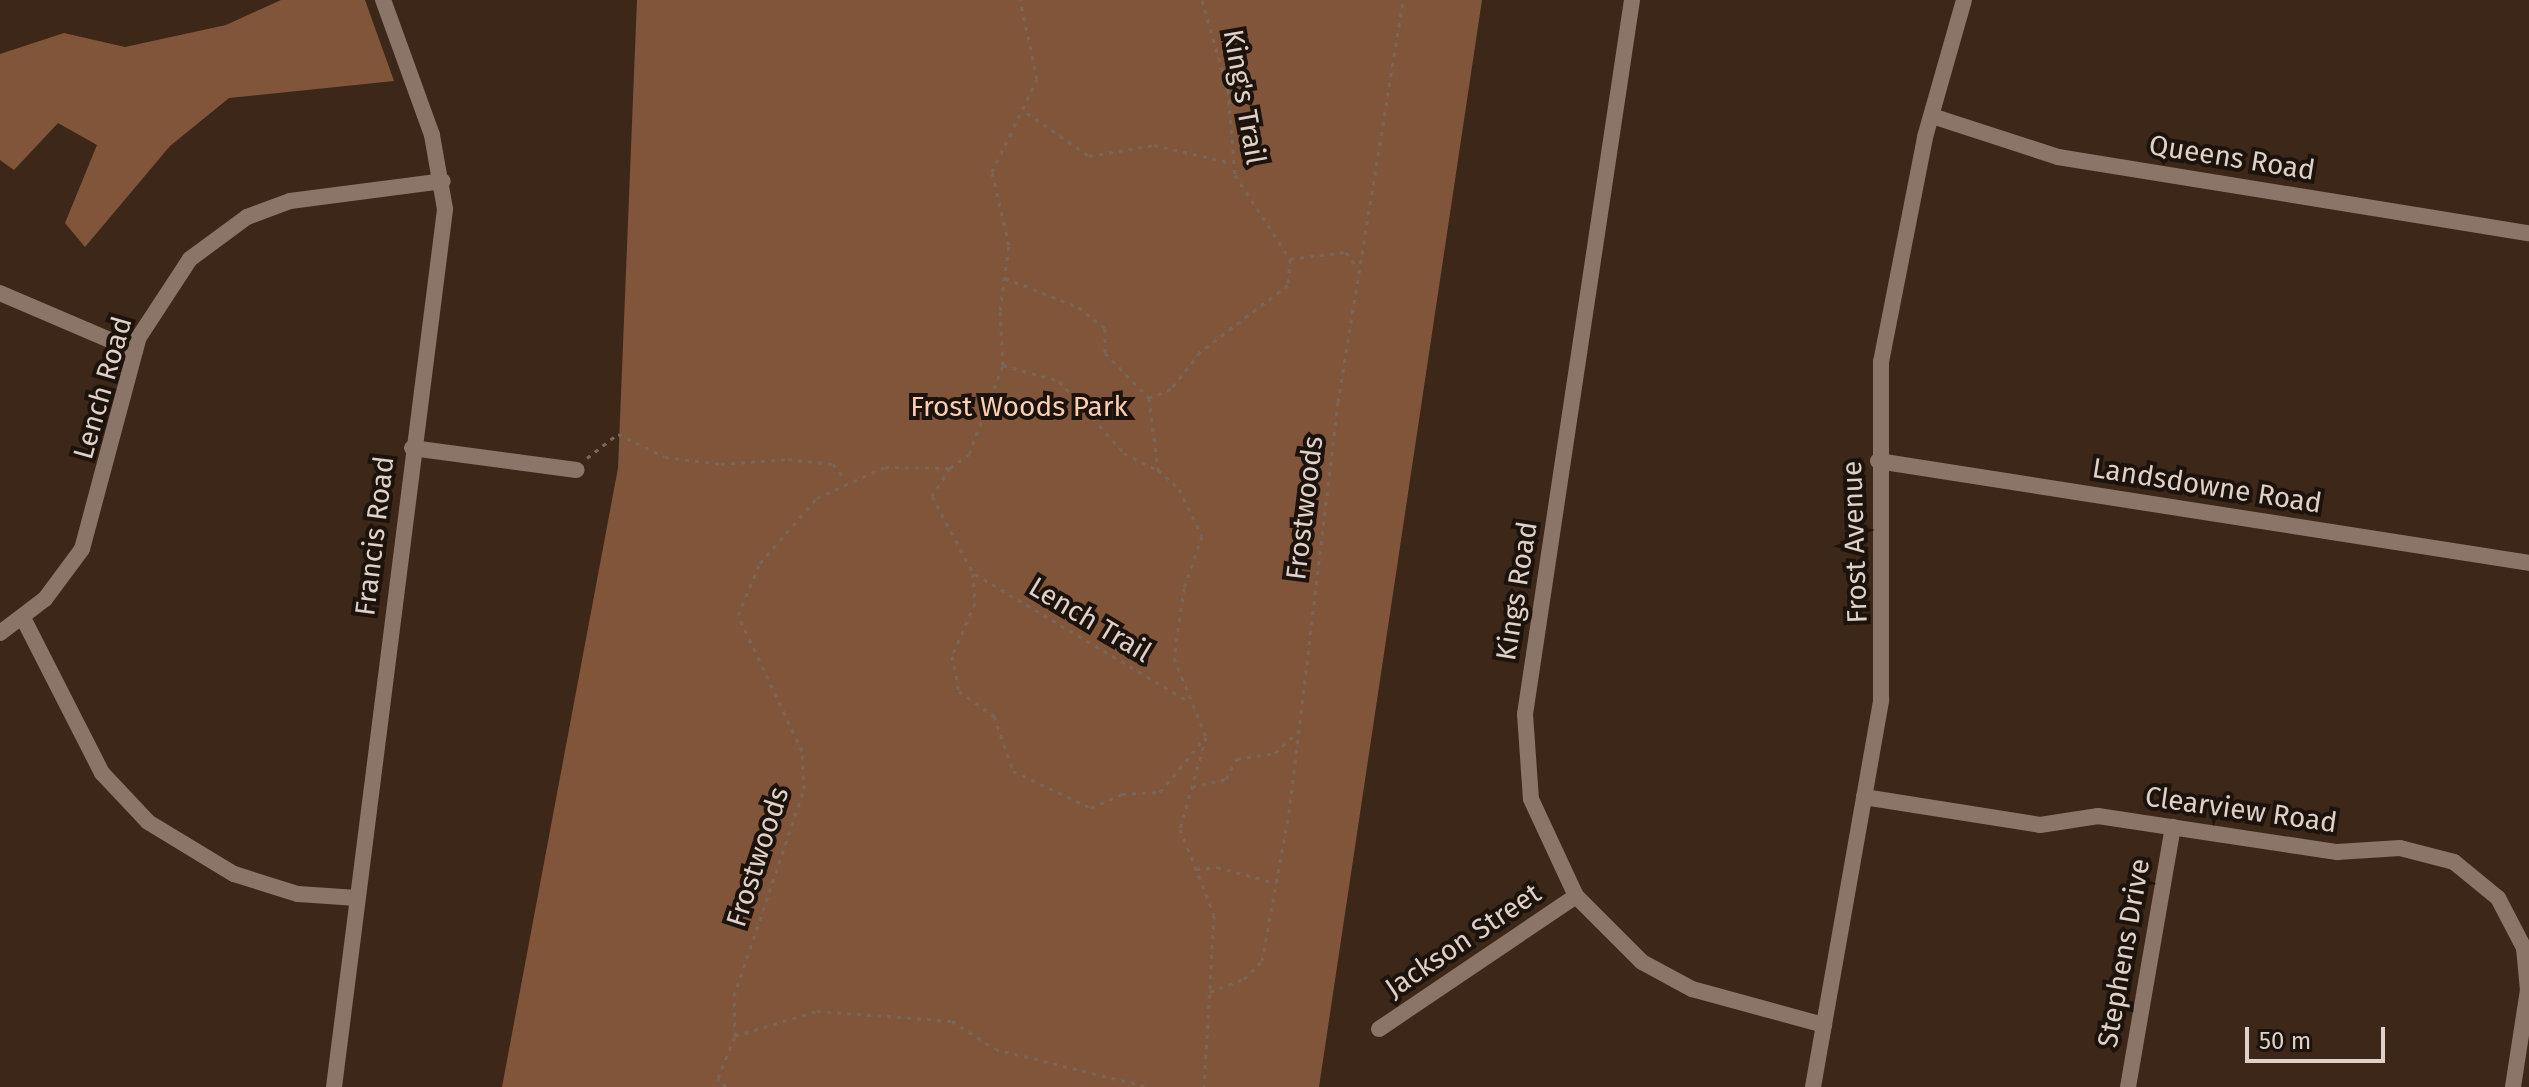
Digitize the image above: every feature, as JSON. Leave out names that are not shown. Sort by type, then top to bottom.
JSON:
[{"type":"street","name":"Francis Road","points":[[334,1087],[412,448],[444,234],[443,181],[383,0]]},
{"type":"street","name":"Kings Road","points":[[1632,0],[1525,714],[1531,799],[1576,896],[1619,944],[1666,977],[1728,1002],[1824,1025]]},
{"type":"street","name":"Frost Avenue","points":[[1813,1087],[1864,797],[1885,649],[1878,461],[1881,362],[1932,116],[1964,0]]},
{"type":"street","name":"Queens Road","points":[[1932,116],[2058,157],[2529,233]]},
{"type":"street","name":"Lench Road","points":[[0,633],[23,618],[59,584],[91,530],[135,351],[174,276],[247,217],[309,196],[443,181]]},
{"type":"street","points":[[0,293],[135,351]]},
{"type":"street","points":[[412,448],[577,470]]},
{"type":"street","name":"Landsdowne Road","points":[[1878,461],[2529,563]]},
{"type":"street","points":[[23,618],[102,773],[148,822],[203,860],[255,882],[357,898]]},
{"type":"street","name":"Clearview Road","points":[[1864,797],[2040,825],[2098,816],[2337,852],[2414,849],[2478,878],[2506,909],[2527,962],[2513,1087]]},
{"type":"street","name":"Stephens Drive","points":[[2128,1087],[2173,827]]},
{"type":"street","name":"Jackson Street","points":[[1379,1029],[1576,896]]},
{"type":"path","points":[[1020,0],[1037,79],[1025,113],[992,172],[1009,245],[1004,278],[1003,365],[969,454],[950,468],[932,496],[973,573],[975,603],[952,656],[959,691],[994,716],[1013,771],[1091,808],[1122,794],[1160,792],[1206,737]]},
{"type":"path","name":"King's Trail","points":[[1202,0],[1228,90],[1232,163],[1261,223],[1290,259]]},
{"type":"path","points":[[1397,0],[1400,11]]},
{"type":"path","name":"Frostwoods","points":[[1210,992],[1244,979],[1262,961],[1300,730],[1358,269],[1403,0]]},
{"type":"path","points":[[1025,113],[1089,156],[1154,145],[1232,163]]},
{"type":"path","points":[[1149,398],[1171,389],[1200,352],[1288,285],[1290,259],[1346,252],[1358,269]]},
{"type":"path","points":[[1004,278],[1078,307],[1105,328],[1105,353],[1149,398],[1158,470]]},
{"type":"path","points":[[1003,365],[1059,381],[1124,453],[1158,470],[1179,489],[1202,536],[1184,588],[1174,658],[1188,701],[1206,737],[1180,829],[1214,915],[1204,1087]]},
{"type":"path","points":[[577,470],[618,434],[665,457],[721,464],[788,459],[833,464],[845,479]]},
{"type":"path","name":"Frostwoods","points":[[726,1087],[718,1078],[735,1036],[734,996],[804,789],[802,751],[738,615],[760,563],[790,524],[845,479],[885,467],[950,468]]},
{"type":"path","name":"Lench Trail","points":[[973,573],[1188,701]]},
{"type":"path","points":[[1192,787],[1226,779],[1237,759],[1275,753],[1300,730]]},
{"type":"path","points":[[1196,869],[1217,867],[1276,883]]},
{"type":"path","points":[[735,1036],[817,1011],[952,1021],[995,1049],[1149,1087]]},
{"type":"green space","points":[[281,0],[365,0],[394,81],[229,98],[170,146],[85,247],[65,223],[97,145],[58,123],[14,170],[0,160],[0,54],[64,33],[125,47],[226,25]]},
{"type":"green space","name":"Frost Woods Park","points":[[637,0],[1482,0],[1319,1087],[502,1087],[618,468]]}]
